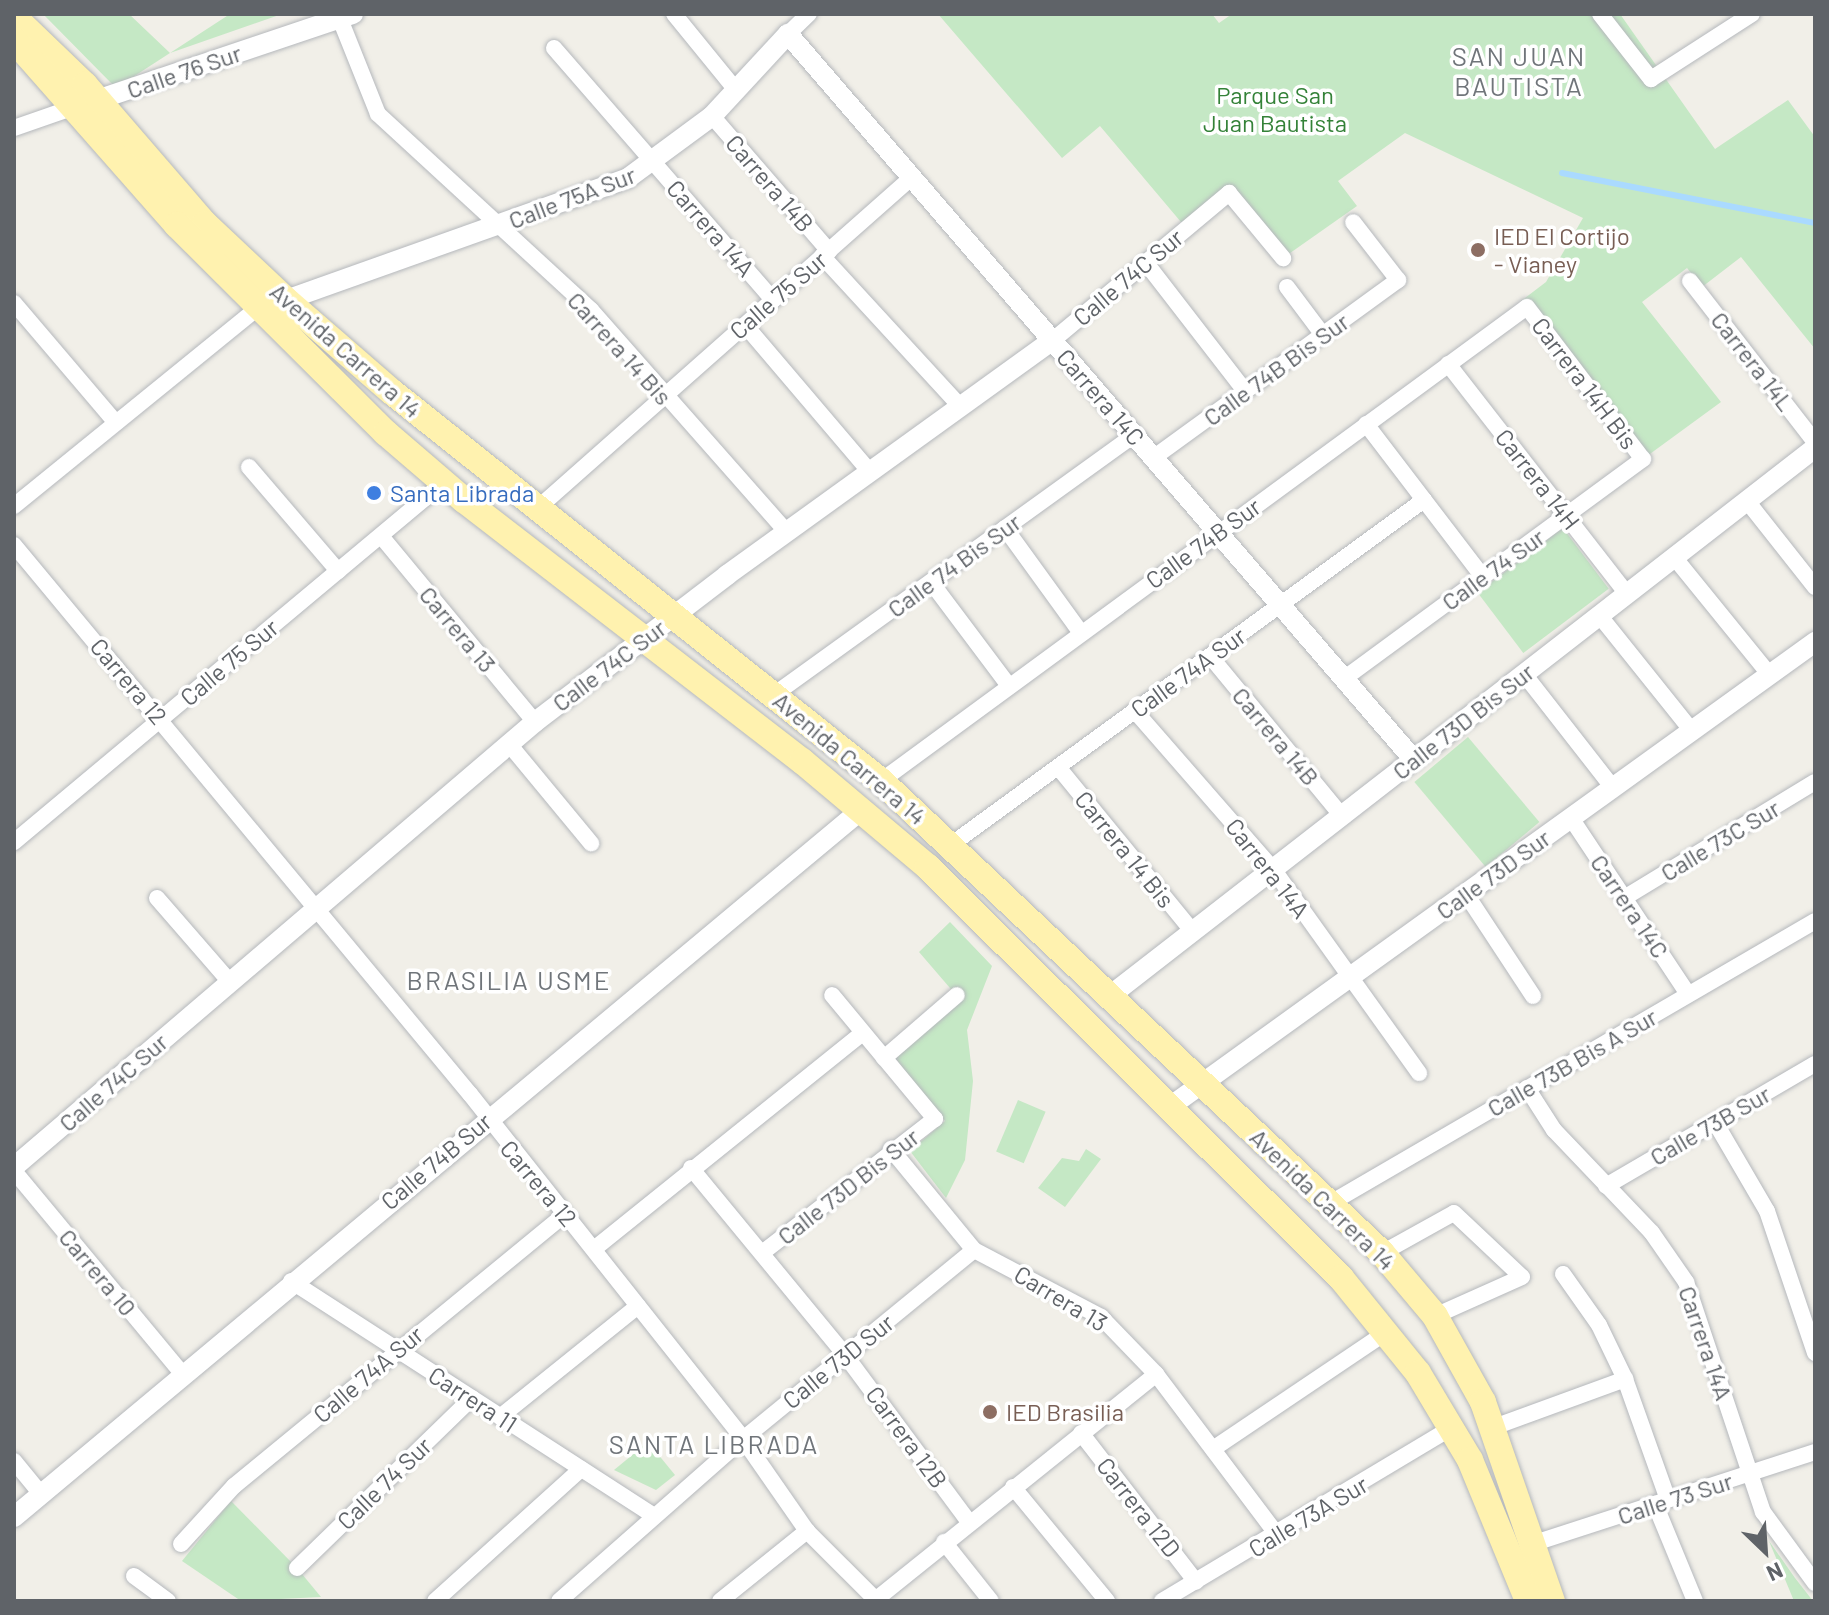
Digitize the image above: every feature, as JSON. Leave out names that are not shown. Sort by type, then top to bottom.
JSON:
[{"type":"main road","name":"Avenida Carrera 14","points":[[14,17],[88,103],[205,224],[286,300],[538,508],[881,781],[952,844],[1382,1253],[1435,1316],[1494,1427],[1552,1601]]},
{"type":"main road","name":"Avenida Carrera 14","points":[[14,40],[88,103],[177,225],[443,483],[645,638],[928,867],[1171,1106],[1388,1331],[1451,1428],[1492,1505],[1528,1601]]},
{"type":"street","points":[[674,14],[736,90]]},
{"type":"street","name":"Calle 75A Sur","points":[[286,300],[582,197],[654,163],[712,116],[809,14]]},
{"type":"street","points":[[1600,14],[1651,79],[1752,14]]},
{"type":"street","name":"Calle 76 Sur","points":[[14,128],[347,16]]},
{"type":"street","name":"Carrera 14 Bis","points":[[347,16],[378,114],[591,310],[787,532]]},
{"type":"street","name":"Carrera 14C","points":[[788,34],[1414,760]]},
{"type":"street","name":"Carrera 14A","points":[[554,48],[773,300]]},
{"type":"street","name":"Carrera 14B","points":[[712,116],[825,254],[961,407]]},
{"type":"street","name":"Calle 75 Sur","points":[[538,508],[911,178]]},
{"type":"street","name":"Calle 74C Sur","points":[[14,1169],[535,722],[673,616],[1052,341],[1229,193],[1283,258]]},
{"type":"street","name":"Calle 74B Bis Sur","points":[[1153,458],[1398,280],[1353,222]]},
{"type":"street","points":[[1146,263],[1245,391]]},
{"type":"street","name":"Carrera 14L","points":[[1690,281],[1815,442]]},
{"type":"street","points":[[1287,287],[1323,335]]},
{"type":"street","points":[[14,303],[116,423]]},
{"type":"street","points":[[14,506],[259,307]]},
{"type":"street","name":"Calle 74B Sur","points":[[881,781],[1527,307]]},
{"type":"street","name":"Carrera 14H Bis","points":[[1527,307],[1643,459]]},
{"type":"street","points":[[745,325],[870,472]]},
{"type":"street","name":"Carrera 14H","points":[[1448,364],[1627,594]]},
{"type":"street","points":[[1366,424],[1483,577]]},
{"type":"street","name":"Calle 74 Bis Sur","points":[[775,694],[1134,435]]},
{"type":"street","name":"Calle 73D Bis Sur","points":[[1111,995],[1815,448]]},
{"type":"street","name":"Calle 74 Sur","points":[[1344,679],[1643,459]]},
{"type":"street","points":[[249,467],[338,571]]},
{"type":"street","name":"Calle 75 Sur","points":[[14,842],[443,483]]},
{"type":"street","name":"Calle 74A Sur","points":[[952,844],[1424,500]]},
{"type":"street","points":[[1747,501],[1815,587]]},
{"type":"street","points":[[1005,528],[1081,633]]},
{"type":"street","name":"Carrera 13","points":[[381,536],[535,722]]},
{"type":"street","name":"Carrera 12","points":[[14,545],[161,718],[594,1249],[743,1439],[807,1531],[876,1600]]},
{"type":"street","points":[[1674,557],[1770,675]]},
{"type":"street","points":[[931,582],[1009,686]]},
{"type":"street","points":[[1599,615],[1692,731]]},
{"type":"street","name":"Calle 73D Sur","points":[[1171,1106],[1815,642]]},
{"type":"street","name":"Carrera 14B","points":[[1210,656],[1341,815]]},
{"type":"street","points":[[1524,674],[1613,788]]},
{"type":"street","name":"Carrera 14A","points":[[1135,711],[1273,869],[1419,1073]]},
{"type":"street","points":[[509,744],[591,843]]},
{"type":"street","name":"Carrera 14 Bis","points":[[1058,767],[1192,931]]},
{"type":"street","name":"Calle 73C Sur","points":[[1624,898],[1815,782]]},
{"type":"street","name":"Calle 74B Sur","points":[[14,1517],[291,1281],[861,810]]},
{"type":"street","name":"Carrera 14C","points":[[1571,818],[1688,994]]},
{"type":"street","points":[[1466,894],[1533,996]]},
{"type":"street","points":[[157,898],[230,982]]},
{"type":"street","name":"Calle 73B Bis A Sur","points":[[1329,1204],[1815,921]]},
{"type":"street","points":[[832,995],[884,1058],[957,995]]},
{"type":"street","points":[[594,1249],[691,1168],[863,1033]]},
{"type":"street","name":"Calle 73D Bis Sur","points":[[762,1253],[891,1149],[935,1119],[884,1058]]},
{"type":"street","name":"Calle 73B Sur","points":[[1606,1186],[1813,1069]]},
{"type":"street","name":"Carrera 14A","points":[[1527,1088],[1554,1130],[1664,1247],[1686,1282],[1763,1512],[1815,1583]]},
{"type":"street","points":[[1715,1122],[1767,1211],[1815,1353]]},
{"type":"street","name":"Carrera 13","points":[[891,1149],[974,1250],[1101,1317],[1156,1374],[1278,1536]]},
{"type":"street","name":"Carrera 12B","points":[[691,1168],[845,1355],[969,1522]]},
{"type":"street","name":"Carrera 10","points":[[14,1169],[182,1373]]},
{"type":"street","points":[[1382,1253],[1454,1213],[1522,1277],[1435,1316]]},
{"type":"street","name":"Calle 74A Sur","points":[[181,1544],[234,1486],[396,1349],[565,1214]]},
{"type":"street","name":"Calle 73D Sur","points":[[559,1601],[743,1439],[974,1250]]},
{"type":"street","points":[[1563,1274],[1599,1325],[1625,1379],[1695,1601]]},
{"type":"street","name":"Carrera 11","points":[[291,1281],[654,1516]]},
{"type":"street","points":[[500,1417],[638,1306]]},
{"type":"street","points":[[1213,1449],[1388,1331]]},
{"type":"street","points":[[876,1600],[944,1542],[1156,1374]]},
{"type":"street","points":[[1494,1427],[1625,1379]]},
{"type":"street","name":"Calle 74 Sur","points":[[297,1568],[472,1398]]},
{"type":"street","name":"Calle 73A Sur","points":[[1162,1601],[1278,1536],[1451,1428]]},
{"type":"street","name":"Carrera 12D","points":[[1081,1433],[1196,1582]]},
{"type":"street","name":"Calle 73 Sur","points":[[1535,1543],[1815,1452]]},
{"type":"street","points":[[14,1461],[41,1494]]},
{"type":"street","points":[[435,1601],[581,1469]]},
{"type":"street","points":[[1013,1487],[1107,1601]]},
{"type":"street","points":[[720,1601],[807,1531]]},
{"type":"street","points":[[944,1542],[991,1601]]},
{"type":"street","points":[[134,1576],[168,1601]]},
{"type":"green space","points":[[43,14],[129,14],[170,53],[116,88]]},
{"type":"green space","points":[[230,14],[282,14],[170,53]]},
{"type":"green space","name":"Parque San Juan Bautista","points":[[938,14],[1212,14],[1219,23],[1232,14],[1620,14],[1715,149],[1788,100],[1815,137],[1815,349],[1741,257],[1702,287],[1687,268],[1642,302],[1721,402],[1643,459],[1521,301],[1546,282],[1583,218],[1405,133],[1338,181],[1357,206],[1283,258],[1229,193],[1186,228],[1100,126],[1062,158]]},
{"type":"green space","points":[[1563,528],[1609,589],[1523,653],[1478,592]]},
{"type":"green space","points":[[1468,737],[1539,822],[1486,867],[1414,782]]},
{"type":"green space","points":[[950,922],[992,966],[967,1030],[973,1081],[965,1160],[946,1198],[910,1151],[945,1121],[891,1053],[956,995],[919,952]]},
{"type":"green space","points":[[1018,1100],[1046,1112],[1024,1163],[996,1152]]},
{"type":"green space","points":[[1086,1149],[1101,1159],[1065,1207],[1038,1188],[1062,1158],[1079,1161]]},
{"type":"green space","points":[[648,1442],[675,1475],[656,1490],[614,1470]]},
{"type":"green space","points":[[231,1501],[321,1597],[241,1601],[182,1561]]},
{"type":"green space","points":[[1769,1541],[1795,1578],[1813,1601],[1794,1601]]},
{"type":"waterway","points":[[1562,173],[1815,223]]},
{"type":"place","name":"IED El Cortijo - Vianey","points":[[1478,250]]},
{"type":"place","name":"Santa Librada","points":[[374,493]]},
{"type":"place","name":"IED Brasilia","points":[[990,1412]]},
{"type":"district","name":"SAN JUAN BAUTISTA","points":[[1519,71]]},
{"type":"district","name":"BRASILIA USME","points":[[509,980]]},
{"type":"district","name":"SANTA LIBRADA","points":[[714,1444]]}]
